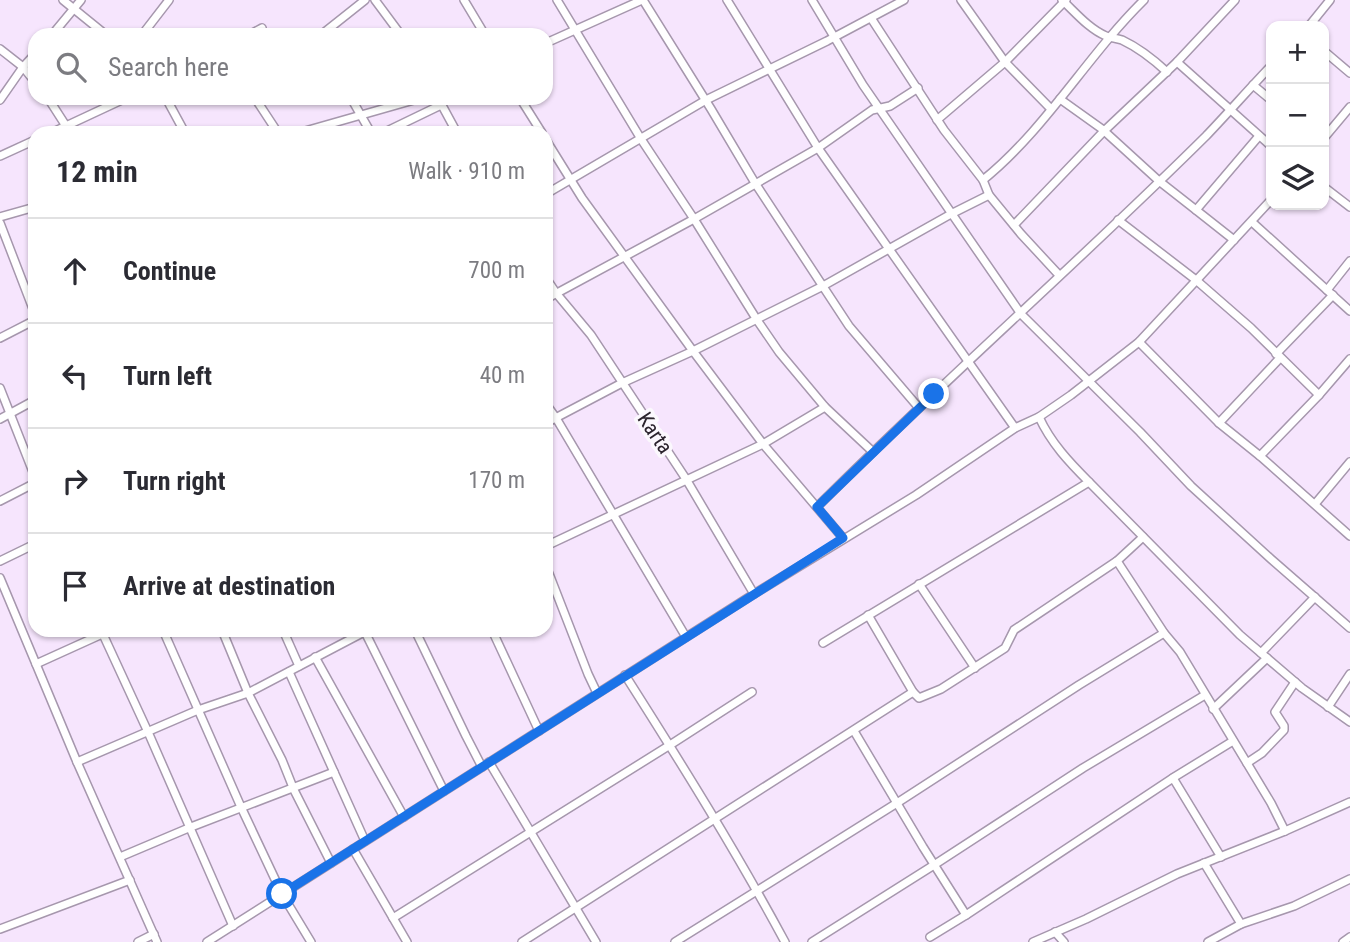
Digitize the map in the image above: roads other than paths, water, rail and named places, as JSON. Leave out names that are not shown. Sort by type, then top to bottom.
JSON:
[{"type":"street","points":[[63,0],[98,28]]},
{"type":"street","points":[[58,28],[81,0]]},
{"type":"street","points":[[147,28],[169,0]]},
{"type":"street","points":[[330,28],[365,0]]},
{"type":"street","points":[[375,0],[396,28]]},
{"type":"street","points":[[464,0],[481,28]]},
{"type":"street","points":[[557,0],[640,139],[779,352],[825,407],[873,452]]},
{"type":"street","points":[[553,40],[642,0],[755,183],[849,326],[919,408]]},
{"type":"street","points":[[727,0],[817,148],[1015,428]]},
{"type":"street","points":[[812,0],[863,85],[1021,314],[1191,486],[1350,628]]},
{"type":"street","points":[[553,190],[706,100],[834,38],[904,0]]},
{"type":"street","points":[[961,0],[1005,62],[1051,109]]},
{"type":"street","points":[[983,180],[1000,166],[1040,123],[1144,0]]},
{"type":"street","points":[[1014,225],[1235,0]]},
{"type":"street","points":[[1313,21],[1330,0]]},
{"type":"street","points":[[937,120],[1005,62],[1064,1],[1095,29],[1137,47],[1167,72]]},
{"type":"street","points":[[871,18],[937,120],[983,180],[989,195],[1059,275]]},
{"type":"street","points":[[0,49],[28,73]]},
{"type":"street","points":[[1329,55],[1350,73]]},
{"type":"street","points":[[0,100],[28,62]]},
{"type":"street","points":[[1177,62],[1266,142]]},
{"type":"street","points":[[817,507],[1159,181],[1266,71]]},
{"type":"street","points":[[1253,85],[1266,96]]},
{"type":"street","points":[[553,295],[694,219],[817,148],[872,110],[890,106],[918,88]]},
{"type":"street","points":[[1059,99],[1104,131],[1159,181],[1234,240]]},
{"type":"street","points":[[52,105],[66,126],[111,105]]},
{"type":"street","points":[[170,105],[181,126]]},
{"type":"street","points":[[260,105],[274,126]]},
{"type":"street","points":[[356,105],[368,126]]},
{"type":"street","points":[[323,126],[397,105]]},
{"type":"street","points":[[395,126],[433,105]]},
{"type":"street","points":[[442,105],[453,126]]},
{"type":"street","points":[[524,105],[538,126]]},
{"type":"street","points":[[1329,132],[1350,107]]},
{"type":"street","points":[[1196,210],[1259,136]]},
{"type":"street","points":[[0,156],[28,143]]},
{"type":"street","points":[[553,151],[693,351],[763,444],[843,538]]},
{"type":"street","points":[[1329,191],[1350,207]]},
{"type":"street","points":[[553,420],[622,383],[757,320],[989,195]]},
{"type":"street","points":[[212,941],[625,675],[916,495],[1015,428],[1039,417],[1139,342],[1266,206]]},
{"type":"street","points":[[0,217],[28,209]]},
{"type":"street","points":[[1118,220],[1196,280],[1251,328],[1319,395]]},
{"type":"street","points":[[1252,222],[1350,311]]},
{"type":"street","points":[[0,223],[28,296]]},
{"type":"street","points":[[1219,423],[1330,292],[1350,261]]},
{"type":"street","name":"Karta","points":[[553,288],[591,335],[686,479],[754,594]]},
{"type":"street","points":[[0,338],[28,324]]},
{"type":"street","points":[[1139,342],[1219,423],[1350,536]]},
{"type":"street","points":[[1260,456],[1350,359]]},
{"type":"street","points":[[0,388],[28,459]]},
{"type":"street","points":[[0,419],[28,404]]},
{"type":"street","points":[[553,542],[763,444],[825,407]]},
{"type":"street","points":[[553,414],[686,637]]},
{"type":"street","points":[[1039,417],[1048,435],[1068,461],[1240,635],[1350,722]]},
{"type":"street","points":[[1315,504],[1350,462]]},
{"type":"street","points":[[823,643],[1089,482]]},
{"type":"street","points":[[0,501],[28,487]]},
{"type":"street","points":[[868,615],[919,698],[941,689],[1005,648],[1014,630],[1117,561],[1143,537]]},
{"type":"street","points":[[0,561],[28,547]]},
{"type":"street","points":[[1117,561],[1164,633],[1180,652],[1285,831]]},
{"type":"street","points":[[0,578],[77,762],[156,938],[138,942]]},
{"type":"street","points":[[553,584],[597,693]]},
{"type":"street","points":[[919,584],[975,668]]},
{"type":"street","points":[[1213,709],[1315,597]]},
{"type":"street","points":[[675,942],[1164,633]]},
{"type":"street","points":[[36,664],[92,637]]},
{"type":"street","points":[[104,637],[149,732],[233,926]]},
{"type":"street","points":[[166,637],[282,894],[311,942]]},
{"type":"street","points":[[225,637],[248,693],[331,863]]},
{"type":"street","points":[[286,637],[299,666]]},
{"type":"street","points":[[77,762],[198,710],[248,693],[354,637]]},
{"type":"street","points":[[369,637],[444,791]]},
{"type":"street","points":[[418,637],[466,736],[531,832],[596,942]]},
{"type":"street","points":[[495,637],[539,731]]},
{"type":"street","points":[[316,657],[404,817]]},
{"type":"street","points":[[289,672],[365,841]]},
{"type":"street","points":[[1328,706],[1350,674]]},
{"type":"street","points":[[625,675],[715,819],[785,942]]},
{"type":"street","points":[[1247,763],[1262,753],[1284,730],[1275,712],[1295,681]]},
{"type":"street","points":[[393,918],[752,692]]},
{"type":"street","points":[[522,942],[913,692]]},
{"type":"street","points":[[812,942],[1083,768],[1205,695]]},
{"type":"street","points":[[854,731],[966,915]]},
{"type":"street","points":[[930,937],[1233,741]]},
{"type":"street","points":[[120,857],[334,772]]},
{"type":"street","points":[[1173,778],[1221,857]]},
{"type":"street","points":[[1033,942],[1177,874],[1349,804]]},
{"type":"street","points":[[353,849],[407,942]]},
{"type":"street","points":[[1204,863],[1241,924]]},
{"type":"street","points":[[1208,942],[1241,924],[1294,905],[1350,879]]},
{"type":"street","points":[[0,929],[130,880]]},
{"type":"street","points":[[1055,932],[1064,942]]},
{"type":"street","points":[[1343,942],[1350,937]]}]
